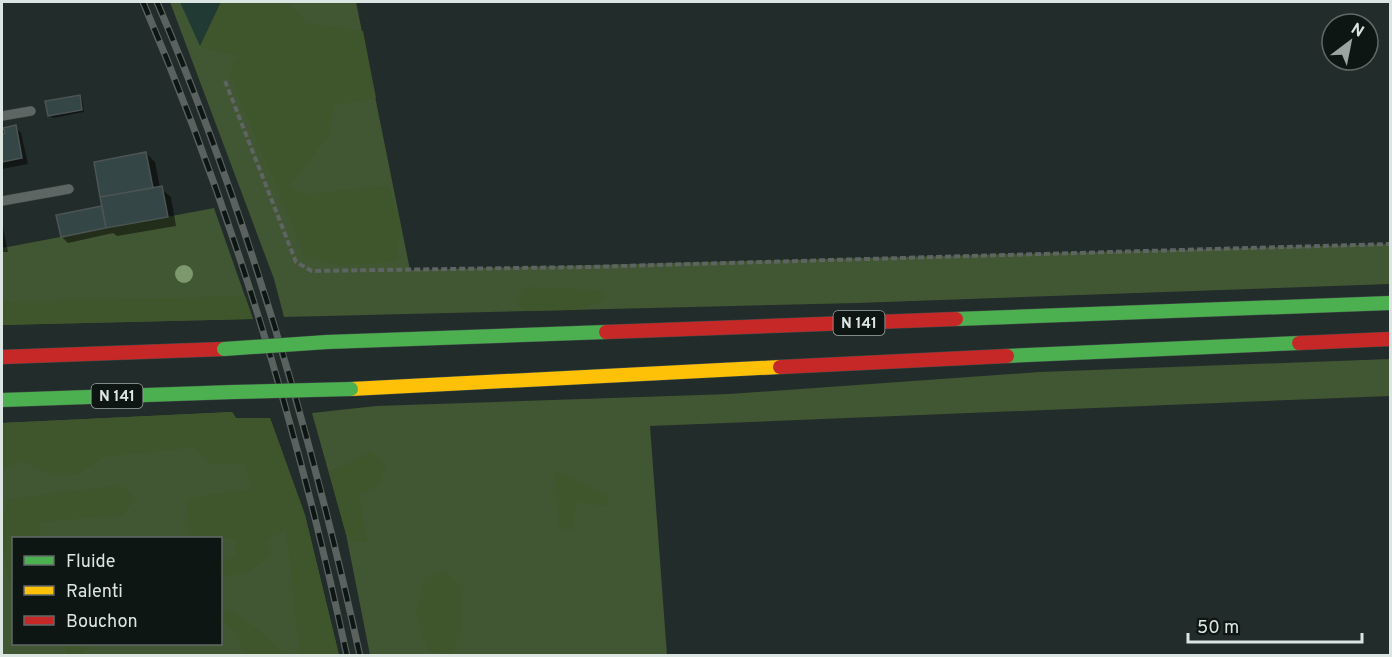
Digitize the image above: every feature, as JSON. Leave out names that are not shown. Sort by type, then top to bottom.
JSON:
[{"type":"highway","name":"N 141","points":[[6,356],[1390,303]]},
{"type":"highway","name":"N 141","points":[[2,400],[351,389],[1144,349],[1390,339]]},
{"type":"lane","points":[[2,116],[31,111]]},
{"type":"lane","points":[[2,201],[69,189]]},
{"type":"path","points":[[225,81],[296,262],[312,271],[588,267],[1390,244]]},
{"type":"shaded area","points":[[177,2],[221,2],[200,47]]},
{"type":"green space","points":[[170,2],[180,2],[200,46],[221,2],[356,2],[410,270],[1390,244],[1390,284],[857,303],[284,317],[274,279]]},
{"type":"green space","points":[[221,2],[287,2],[307,23],[363,31],[376,98],[334,105],[329,135],[288,187],[307,194],[388,186],[401,226],[396,262],[339,265],[305,256],[229,73],[239,56],[200,47]]},
{"type":"green space","points":[[214,208],[253,319],[2,325],[2,248]]},
{"type":"green space","points":[[524,287],[603,290],[605,301],[576,310],[523,311],[516,300]]},
{"type":"green space","points":[[245,296],[253,319],[2,325],[2,302]]},
{"type":"green space","points":[[1390,359],[1390,396],[650,426],[667,655],[370,655],[346,534],[312,413],[376,406],[729,394],[1039,372]]},
{"type":"green space","points":[[232,412],[236,418],[270,418],[305,515],[339,655],[2,656],[2,423]]},
{"type":"green space","points":[[232,412],[236,418],[270,418],[305,515],[339,655],[300,655],[286,528],[265,543],[271,555],[248,572],[222,577],[222,562],[235,556],[235,539],[189,535],[187,499],[250,489],[246,464],[208,463],[195,447],[103,457],[78,474],[53,476],[22,461],[2,471],[2,423]]},
{"type":"green space","points":[[371,451],[386,467],[378,486],[359,494],[367,542],[353,542],[346,534],[329,472]]},
{"type":"green space","points":[[563,473],[609,496],[606,506],[577,502],[572,530],[559,528],[555,474]]},
{"type":"green space","points":[[120,485],[136,498],[122,515],[41,522],[38,537],[12,537],[12,581],[9,581],[2,542],[2,522],[8,499]]},
{"type":"green space","points":[[446,571],[461,586],[461,632],[450,656],[428,651],[416,613],[426,577]]},
{"type":"green space","points":[[229,609],[263,633],[285,655],[246,655],[235,631],[222,620],[222,613]]},
{"type":"green space","points":[[66,645],[89,645],[82,656],[65,655]]},
{"type":"building","points":[[80,95],[82,110],[48,116],[45,101]]},
{"type":"building","points":[[16,125],[22,158],[2,162],[2,134],[5,133],[3,128]]},
{"type":"building","points":[[146,152],[153,188],[100,197],[94,162]]},
{"type":"building","points":[[162,186],[168,217],[106,228],[100,197]]},
{"type":"building","points":[[102,206],[106,228],[61,237],[56,215]]},
{"type":"railway","points":[[143,2],[206,161],[261,324],[308,489],[347,656]]},
{"type":"railway","points":[[157,2],[220,161],[274,324],[320,489],[360,656]]},
{"type":"traffic: fast","points":[[956,319],[1390,303]]},
{"type":"traffic: fast","points":[[327,342],[606,332]]},
{"type":"traffic: fast","points":[[224,349],[327,342]]},
{"type":"traffic: fast","points":[[1007,356],[1299,343]]},
{"type":"traffic: fast","points":[[233,392],[351,389]]},
{"type":"traffic: fast","points":[[2,400],[233,392]]},
{"type":"traffic: slow","points":[[351,389],[780,367]]},
{"type":"traffic: jam","points":[[606,332],[956,319]]},
{"type":"traffic: jam","points":[[1299,343],[1390,339]]},
{"type":"traffic: jam","points":[[2,357],[224,349]]},
{"type":"traffic: jam","points":[[780,367],[1007,356]]}]
